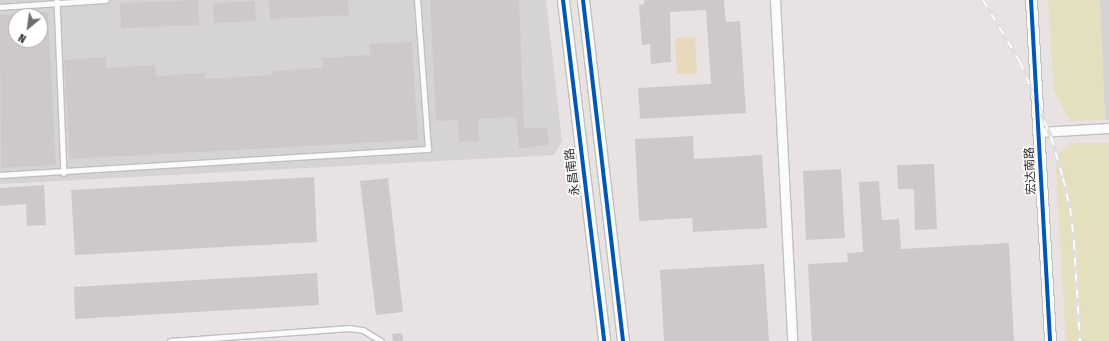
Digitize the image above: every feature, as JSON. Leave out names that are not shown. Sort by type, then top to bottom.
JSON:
[{"type":"street","name":"永昌南路","points":[[563,0],[604,341]]},
{"type":"street","points":[[583,0],[623,341]]},
{"type":"street","points":[[775,0],[792,341]]},
{"type":"street","name":"宏达南路","points":[[1030,0],[1039,132],[1050,341]]},
{"type":"street","points":[[1039,132],[1109,128]]},
{"type":"lane","points":[[0,8],[57,2],[106,0]]},
{"type":"lane","points":[[0,175],[64,173],[428,149],[417,0]]},
{"type":"lane","points":[[57,2],[64,173]]},
{"type":"lane","points":[[170,341],[350,328],[363,330],[381,341]]},
{"type":"shaded area","points":[[0,0],[546,0],[562,141],[554,155],[0,184]]},
{"type":"shaded area","points":[[1048,0],[1100,0],[1105,120],[1070,121],[1054,90]]},
{"type":"shaded area","points":[[1100,0],[1109,0],[1109,120],[1105,120]]},
{"type":"shaded area","points":[[695,37],[697,74],[677,74],[675,38]]},
{"type":"shaded area","points":[[1073,143],[1109,143],[1109,341],[1066,341],[1055,156]]},
{"type":"building","points":[[198,0],[199,25],[121,28],[120,3]]},
{"type":"building","points":[[269,0],[348,0],[349,15],[270,19]]},
{"type":"building","points":[[430,0],[519,0],[524,129],[547,127],[549,145],[519,148],[516,117],[478,119],[479,141],[459,142],[458,120],[436,121]]},
{"type":"building","points":[[644,0],[724,0],[726,22],[740,21],[746,113],[640,119],[638,88],[711,84],[706,10],[670,12],[671,62],[651,64],[650,44],[642,45],[639,5],[644,4]]},
{"type":"building","points":[[255,1],[256,21],[214,23],[213,3]]},
{"type":"building","points":[[48,12],[56,165],[1,168],[0,15],[8,14],[8,48],[48,48]]},
{"type":"building","points":[[412,42],[418,140],[70,159],[64,60],[106,57],[106,68],[155,65],[156,76],[205,73],[205,79],[272,75],[272,71],[323,68],[322,58],[370,55],[369,44]]},
{"type":"building","points":[[693,136],[694,159],[762,155],[767,228],[693,232],[692,218],[639,221],[635,139]]},
{"type":"building","points":[[934,164],[937,229],[915,230],[914,189],[898,189],[897,165]]},
{"type":"building","points":[[841,169],[845,238],[806,240],[803,171]]},
{"type":"building","points":[[314,177],[317,242],[75,255],[71,190]]},
{"type":"building","points":[[388,178],[403,312],[376,315],[360,181]]},
{"type":"building","points":[[879,181],[882,220],[899,219],[901,249],[1009,243],[1014,341],[812,341],[808,264],[848,262],[847,253],[863,252],[859,182]]},
{"type":"building","points":[[44,185],[46,225],[27,226],[26,204],[0,206],[0,188]]},
{"type":"building","points":[[764,264],[769,341],[664,341],[660,270]]},
{"type":"building","points":[[317,273],[319,305],[75,319],[74,287]]},
{"type":"building","points":[[402,333],[403,341],[393,341],[392,334]]},
{"type":"railway","points":[[983,0],[1020,62],[1051,137],[1063,178],[1070,208],[1074,242],[1080,341]]},
{"type":"cycle path","points":[[563,0],[604,341]]},
{"type":"cycle path","points":[[583,0],[623,341]]},
{"type":"cycle path","points":[[1031,0],[1050,341]]}]
